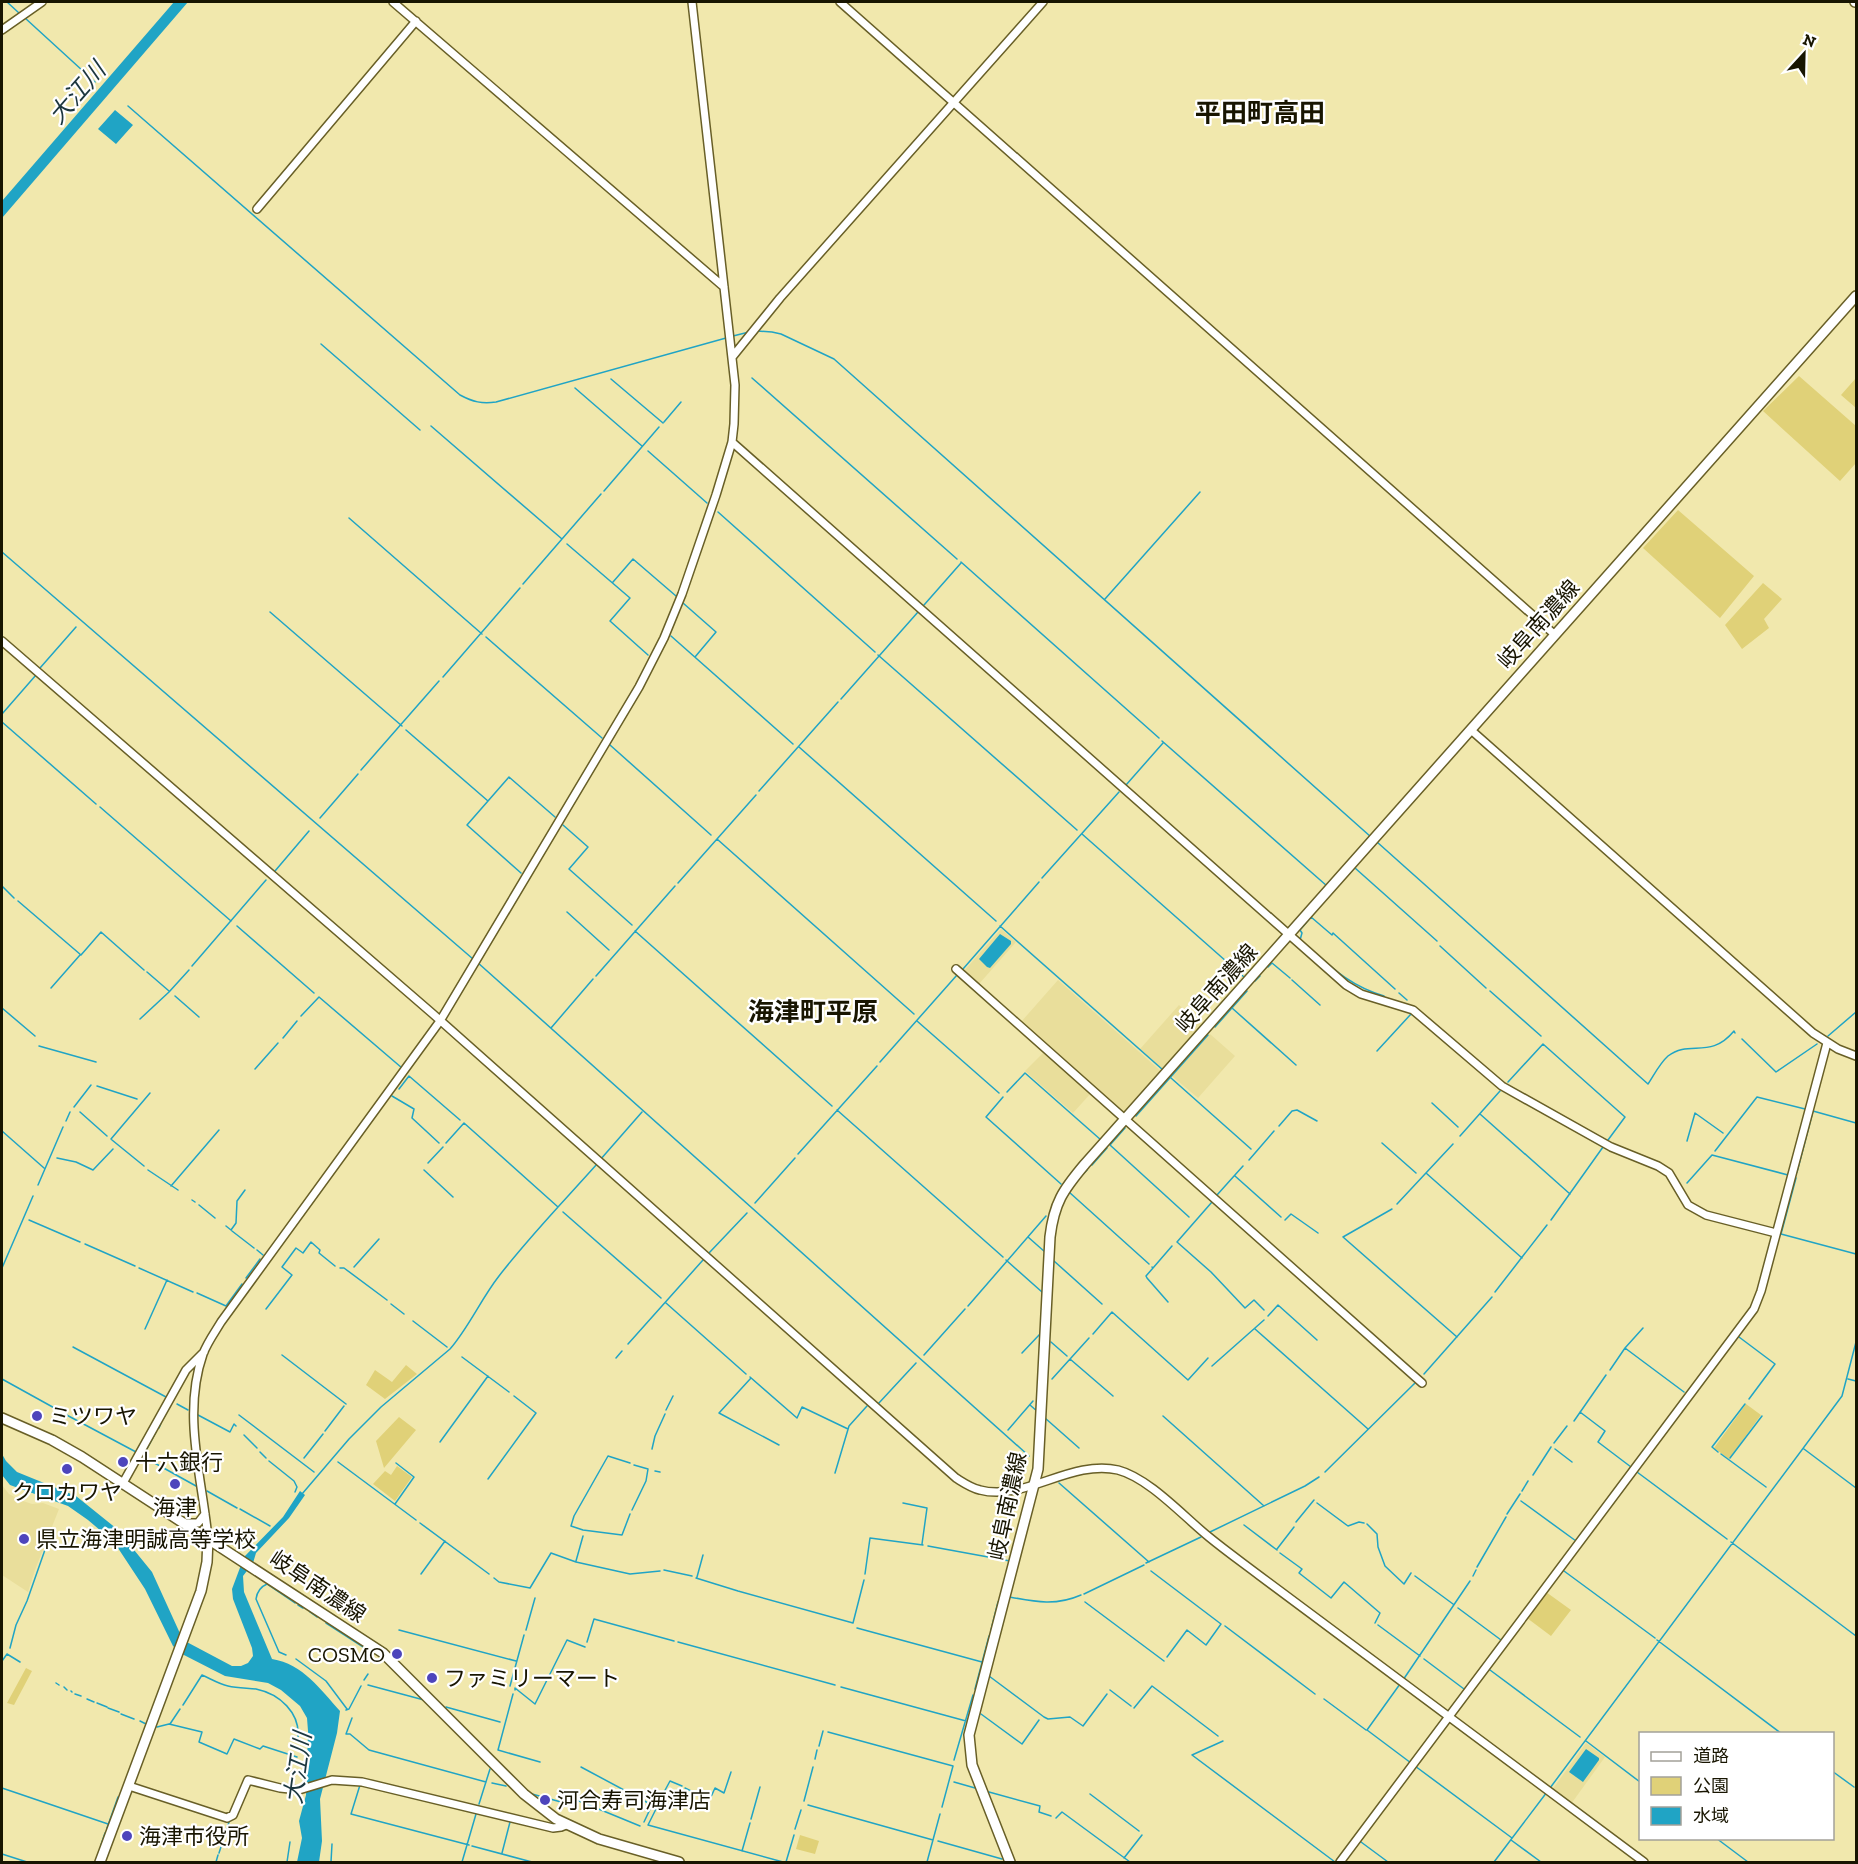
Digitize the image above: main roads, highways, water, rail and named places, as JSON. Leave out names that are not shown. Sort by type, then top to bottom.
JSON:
[{"type":"main road","name":"岐阜南濃線","points":[[1010,1863],[972,1765],[969,1735],[1036,1484],[1050,1237],[1054,1210],[1067,1185],[1554,634],[1857,296]]},
{"type":"main road","name":"岐阜南濃線","points":[[2,1418],[72,1451],[242,1559],[383,1653],[524,1794],[566,1825],[599,1839],[679,1863]]},
{"type":"main road","points":[[100,1863],[201,1591],[207,1562],[207,1538]]},
{"type":"main road","points":[[207,1562],[217,1552],[230,1552]]},
{"type":"water","points":[[174,2],[188,2],[2,218],[2,201]]},
{"type":"water","points":[[115,110],[133,125],[116,144],[98,129]]},
{"type":"water","points":[[1000,934],[1011,941],[1011,944],[990,968],[987,967],[979,959]]},
{"type":"water","points":[[2,1454],[17,1472],[76,1496],[117,1529],[152,1572],[183,1640],[232,1666],[248,1663],[253,1656],[233,1599],[232,1589],[244,1557],[283,1517],[300,1491],[305,1495],[289,1518],[256,1553],[253,1563],[243,1576],[244,1592],[272,1659],[293,1666],[302,1672],[340,1711],[337,1733],[320,1799],[322,1841],[319,1862],[297,1862],[302,1838],[299,1821],[306,1795],[308,1731],[307,1718],[300,1706],[281,1690],[268,1683],[225,1676],[182,1654],[173,1646],[145,1589],[114,1542],[68,1506],[10,1485],[2,1475]]},
{"type":"water","points":[[1586,1749],[1599,1760],[1583,1782],[1569,1772]]},
{"type":"waterway","points":[[7,2],[19,13]]},
{"type":"waterway","name":"大江川","points":[[25,18],[95,82]]},
{"type":"waterway","points":[[128,106],[460,395],[469,399],[482,403],[496,402],[726,338]]},
{"type":"waterway","points":[[757,331],[781,334],[834,359],[1371,837]]},
{"type":"waterway","points":[[733,336],[749,332]]},
{"type":"waterway","points":[[321,344],[420,430]]},
{"type":"waterway","points":[[752,378],[957,559]]},
{"type":"waterway","points":[[611,379],[663,423]]},
{"type":"waterway","points":[[575,388],[642,446]]},
{"type":"waterway","points":[[664,422],[681,402]]},
{"type":"waterway","points":[[431,426],[562,539]]},
{"type":"waterway","points":[[604,491],[659,427]]},
{"type":"waterway","points":[[648,451],[707,503]]},
{"type":"waterway","points":[[1105,599],[1200,492]]},
{"type":"waterway","points":[[523,584],[601,494]]},
{"type":"waterway","points":[[718,512],[875,652]]},
{"type":"waterway","points":[[349,518],[482,634]]},
{"type":"waterway","points":[[567,544],[630,598],[610,621],[648,655]]},
{"type":"waterway","points":[[2,552],[473,959]]},
{"type":"waterway","points":[[613,582],[633,559],[676,596]]},
{"type":"waterway","points":[[961,562],[1159,738]]},
{"type":"waterway","points":[[924,605],[961,563]]},
{"type":"waterway","points":[[443,677],[520,588]]},
{"type":"waterway","points":[[683,603],[716,632],[695,657]]},
{"type":"waterway","points":[[270,612],[402,726]]},
{"type":"waterway","points":[[841,699],[918,612]]},
{"type":"waterway","points":[[40,668],[76,627]]},
{"type":"waterway","points":[[671,636],[793,744]]},
{"type":"waterway","points":[[486,637],[602,738]]},
{"type":"waterway","points":[[878,655],[1077,830]]},
{"type":"waterway","points":[[2,714],[36,675]]},
{"type":"waterway","points":[[361,770],[439,681]]},
{"type":"waterway","points":[[759,791],[838,702]]},
{"type":"waterway","points":[[2,722],[96,804]]},
{"type":"waterway","points":[[406,730],[488,801],[467,825],[521,873]]},
{"type":"waterway","points":[[1162,741],[1327,886]]},
{"type":"waterway","points":[[1126,785],[1163,743]]},
{"type":"waterway","points":[[610,745],[711,835]]},
{"type":"waterway","points":[[799,747],[996,921]]},
{"type":"waterway","points":[[320,818],[358,774]]},
{"type":"waterway","points":[[488,801],[509,777],[555,817]]},
{"type":"waterway","points":[[1042,878],[1119,792]]},
{"type":"waterway","points":[[678,883],[756,795]]},
{"type":"waterway","points":[[100,807],[231,921]]},
{"type":"waterway","points":[[563,825],[588,847],[569,869],[632,925]]},
{"type":"waterway","points":[[275,871],[309,831]]},
{"type":"waterway","points":[[1082,834],[1244,977]]},
{"type":"waterway","points":[[717,839],[914,1014]]},
{"type":"waterway","points":[[1377,842],[1648,1084],[1668,1056],[1676,1051],[1717,1045],[1734,1031],[1735,1033]]},
{"type":"waterway","points":[[1355,868],[1437,941]]},
{"type":"waterway","points":[[192,966],[266,880]]},
{"type":"waterway","points":[[963,969],[1039,882]]},
{"type":"waterway","points":[[2,886],[14,898]]},
{"type":"waterway","points":[[596,976],[675,886]]},
{"type":"waterway","points":[[18,901],[81,955],[101,932],[144,970]]},
{"type":"waterway","points":[[567,912],[609,950]]},
{"type":"waterway","points":[[1384,996],[1349,980],[1300,940],[1302,933],[1300,930],[1311,917],[1332,935],[1333,933],[1395,989]]},
{"type":"waterway","points":[[237,926],[314,993]]},
{"type":"waterway","points":[[1000,926],[1163,1070]]},
{"type":"waterway","points":[[635,931],[832,1106]]},
{"type":"waterway","points":[[1440,946],[1486,988]]},
{"type":"waterway","points":[[51,988],[80,955]]},
{"type":"waterway","points":[[477,962],[1029,1456]]},
{"type":"waterway","points":[[1268,967],[1272,963],[1290,978]]},
{"type":"waterway","points":[[140,1019],[189,970]]},
{"type":"waterway","points":[[147,972],[169,991]]},
{"type":"waterway","points":[[880,1062],[957,975]]},
{"type":"waterway","points":[[1255,981],[1260,976]]},
{"type":"waterway","points":[[551,1028],[593,979]]},
{"type":"waterway","points":[[1292,980],[1320,1005]]},
{"type":"waterway","points":[[1215,1027],[1247,991]]},
{"type":"waterway","points":[[1490,991],[1541,1036]]},
{"type":"waterway","points":[[1399,993],[1407,1000]]},
{"type":"waterway","points":[[175,996],[199,1017]]},
{"type":"waterway","points":[[301,1016],[319,997],[402,1068]]},
{"type":"waterway","points":[[2,1008],[35,1036]]},
{"type":"waterway","points":[[1232,1008],[1296,1065]]},
{"type":"waterway","points":[[1828,1036],[1856,1012]]},
{"type":"waterway","points":[[1377,1051],[1411,1014],[1415,1016]]},
{"type":"waterway","points":[[283,1038],[297,1021]]},
{"type":"waterway","points":[[917,1021],[999,1093]]},
{"type":"waterway","points":[[1136,1116],[1208,1035]]},
{"type":"waterway","points":[[1742,1039],[1776,1072],[1817,1044]]},
{"type":"waterway","points":[[255,1069],[278,1043]]},
{"type":"waterway","points":[[1508,1082],[1543,1044],[1625,1117],[1608,1140]]},
{"type":"waterway","points":[[39,1046],[96,1062]]},
{"type":"waterway","points":[[798,1154],[877,1066]]},
{"type":"waterway","points":[[1480,1071],[1493,1083]]},
{"type":"waterway","points":[[1007,1092],[1025,1073],[1101,1140]]},
{"type":"waterway","points":[[399,1089],[409,1076],[460,1120]]},
{"type":"waterway","points":[[1171,1078],[1251,1149]]},
{"type":"waterway","points":[[74,1107],[91,1085]]},
{"type":"waterway","points":[[97,1086],[137,1099]]},
{"type":"waterway","points":[[1460,1136],[1500,1091]]},
{"type":"waterway","points":[[111,1139],[150,1093]]},
{"type":"waterway","points":[[392,1096],[414,1109],[412,1118],[439,1143]]},
{"type":"waterway","points":[[1003,1097],[986,1117],[1061,1184]]},
{"type":"waterway","points":[[1715,1151],[1757,1097],[1805,1109]]},
{"type":"waterway","points":[[1432,1103],[1458,1127]]},
{"type":"waterway","points":[[837,1110],[1003,1257]]},
{"type":"waterway","points":[[1279,1126],[1292,1111],[1297,1110],[1317,1121]]},
{"type":"waterway","points":[[1797,1172],[1813,1111],[1856,1123]]},
{"type":"waterway","points":[[66,1121],[70,1112]]},
{"type":"waterway","points":[[80,1112],[107,1136]]},
{"type":"waterway","points":[[600,1160],[642,1112]]},
{"type":"waterway","points":[[1687,1141],[1695,1113],[1723,1133]]},
{"type":"waterway","points":[[1480,1114],[1570,1194]]},
{"type":"waterway","points":[[446,1143],[464,1123],[558,1207]]},
{"type":"waterway","points":[[38,1185],[63,1127]]},
{"type":"waterway","points":[[1125,1128],[1110,1145],[1189,1217]]},
{"type":"waterway","points":[[171,1186],[219,1130]]},
{"type":"waterway","points":[[2,1131],[44,1168]]},
{"type":"waterway","points":[[1249,1160],[1274,1131]]},
{"type":"waterway","points":[[112,1140],[144,1166]]},
{"type":"waterway","points":[[1382,1143],[1416,1173]]},
{"type":"waterway","points":[[1397,1204],[1453,1144]]},
{"type":"waterway","points":[[428,1163],[443,1147]]},
{"type":"waterway","points":[[1551,1220],[1603,1147]]},
{"type":"waterway","points":[[1092,1165],[1107,1148]]},
{"type":"waterway","points":[[57,1158],[76,1162],[93,1170],[113,1149]]},
{"type":"waterway","points":[[1687,1183],[1712,1155],[1788,1175]]},
{"type":"waterway","points":[[755,1203],[795,1158]]},
{"type":"waterway","points":[[302,1494],[349,1439],[381,1407],[450,1349],[510,1262],[597,1164]]},
{"type":"waterway","points":[[1217,1195],[1243,1166]]},
{"type":"waterway","points":[[148,1170],[178,1190]]},
{"type":"waterway","points":[[424,1170],[453,1197]]},
{"type":"waterway","points":[[1077,1180],[1087,1170]]},
{"type":"waterway","points":[[1426,1173],[1522,1258]]},
{"type":"waterway","points":[[1235,1176],[1281,1217]]},
{"type":"waterway","points":[[1796,1178],[1781,1234],[1856,1254]]},
{"type":"waterway","points":[[226,1226],[231,1230],[236,1223],[237,1201],[245,1190]]},
{"type":"waterway","points":[[1069,1192],[1149,1264]]},
{"type":"waterway","points":[[2,1268],[33,1196]]},
{"type":"waterway","points":[[1212,1202],[1177,1242],[1211,1272],[1245,1308],[1254,1300],[1264,1310]]},
{"type":"waterway","points":[[199,1205],[215,1218]]},
{"type":"waterway","points":[[1392,1209],[1343,1237],[1457,1337]]},
{"type":"waterway","points":[[563,1212],[661,1298]]},
{"type":"waterway","points":[[709,1253],[747,1213]]},
{"type":"waterway","points":[[1285,1220],[1291,1214],[1318,1233]]},
{"type":"waterway","points":[[968,1306],[1046,1216]]},
{"type":"waterway","points":[[29,1220],[80,1242]]},
{"type":"waterway","points":[[1495,1292],[1547,1225]]},
{"type":"waterway","points":[[232,1231],[254,1248]]},
{"type":"waterway","points":[[1028,1237],[1045,1252]]},
{"type":"waterway","points":[[354,1267],[379,1239]]},
{"type":"waterway","points":[[266,1309],[292,1275],[282,1267],[296,1248],[303,1253],[311,1242],[320,1250],[319,1253],[335,1266]]},
{"type":"waterway","points":[[85,1244],[135,1266]]},
{"type":"waterway","points":[[1153,1268],[1172,1246]]},
{"type":"waterway","points":[[257,1250],[263,1255]]},
{"type":"waterway","points":[[246,1278],[260,1259]]},
{"type":"waterway","points":[[628,1344],[703,1260]]},
{"type":"waterway","points":[[1006,1260],[1042,1292]]},
{"type":"waterway","points":[[1054,1261],[1102,1304]]},
{"type":"waterway","points":[[1152,1267],[1146,1276],[1168,1302]]},
{"type":"waterway","points":[[139,1268],[193,1292]]},
{"type":"waterway","points":[[340,1268],[344,1268],[387,1300]]},
{"type":"waterway","points":[[145,1329],[167,1280]]},
{"type":"waterway","points":[[197,1293],[226,1306],[242,1284]]},
{"type":"waterway","points":[[1424,1374],[1492,1297]]},
{"type":"waterway","points":[[666,1303],[746,1374]]},
{"type":"waterway","points":[[391,1304],[404,1314]]},
{"type":"waterway","points":[[1268,1316],[1278,1305],[1317,1340]]},
{"type":"waterway","points":[[924,1355],[965,1309]]},
{"type":"waterway","points":[[1093,1334],[1112,1312],[1188,1380],[1208,1358]]},
{"type":"waterway","points":[[1212,1366],[1264,1320]]},
{"type":"waterway","points":[[413,1321],[447,1347]]},
{"type":"waterway","points":[[1610,1370],[1643,1328]]},
{"type":"waterway","points":[[1255,1329],[1368,1429]]},
{"type":"waterway","points":[[1022,1353],[1040,1334]]},
{"type":"waterway","points":[[1739,1337],[1775,1364],[1749,1399]]},
{"type":"waterway","points":[[1052,1379],[1089,1338]]},
{"type":"waterway","points":[[1051,1342],[1067,1356]]},
{"type":"waterway","points":[[1550,1788],[1842,1396],[1856,1342]]},
{"type":"waterway","points":[[73,1347],[166,1397]]},
{"type":"waterway","points":[[1625,1348],[1684,1392]]},
{"type":"waterway","points":[[616,1358],[622,1351]]},
{"type":"waterway","points":[[282,1355],[346,1404]]},
{"type":"waterway","points":[[462,1357],[509,1392]]},
{"type":"waterway","points":[[1070,1359],[1113,1396]]},
{"type":"waterway","points":[[878,1404],[916,1363]]},
{"type":"waterway","points":[[1574,1421],[1606,1375]]},
{"type":"waterway","points":[[440,1442],[488,1376]]},
{"type":"waterway","points":[[750,1377],[797,1418],[802,1407],[848,1429]]},
{"type":"waterway","points":[[751,1378],[719,1413],[779,1445]]},
{"type":"waterway","points":[[2,1379],[58,1410]]},
{"type":"waterway","points":[[1848,1379],[1856,1381]]},
{"type":"waterway","points":[[1325,1472],[1415,1383]]},
{"type":"waterway","points":[[488,1479],[536,1413],[514,1396]]},
{"type":"waterway","points":[[666,1410],[673,1396]]},
{"type":"waterway","points":[[163,1419],[173,1401]]},
{"type":"waterway","points":[[1008,1430],[1033,1401]]},
{"type":"waterway","points":[[177,1404],[188,1410]]},
{"type":"waterway","points":[[1718,1452],[1712,1447],[1745,1404]]},
{"type":"waterway","points":[[1030,1405],[1038,1412]]},
{"type":"waterway","points":[[325,1431],[344,1406]]},
{"type":"waterway","points":[[835,1473],[849,1426],[867,1406]]},
{"type":"waterway","points":[[61,1412],[136,1452]]},
{"type":"waterway","points":[[1580,1412],[1605,1431],[1598,1442],[1631,1467]]},
{"type":"waterway","points":[[652,1449],[665,1414]]},
{"type":"waterway","points":[[198,1415],[230,1432],[234,1424],[236,1426]]},
{"type":"waterway","points":[[239,1415],[314,1472]]},
{"type":"waterway","points":[[1163,1416],[1264,1506]]},
{"type":"waterway","points":[[1730,1458],[1762,1416]]},
{"type":"waterway","points":[[1045,1418],[1079,1448]]},
{"type":"waterway","points":[[159,1428],[161,1423]]},
{"type":"waterway","points":[[1554,1443],[1567,1426]]},
{"type":"waterway","points":[[143,1456],[156,1432]]},
{"type":"waterway","points":[[304,1458],[323,1434]]},
{"type":"waterway","points":[[244,1435],[257,1448]]},
{"type":"waterway","points":[[1533,1475],[1551,1447]]},
{"type":"waterway","points":[[1555,1449],[1572,1462]]},
{"type":"waterway","points":[[1804,1449],[1856,1488]]},
{"type":"waterway","points":[[260,1452],[266,1458]]},
{"type":"waterway","points":[[1721,1454],[1766,1487]]},
{"type":"waterway","points":[[142,1456],[196,1486]]},
{"type":"waterway","points":[[630,1463],[608,1456],[574,1516],[571,1526],[583,1530],[622,1535],[630,1514]]},
{"type":"waterway","points":[[269,1461],[294,1481],[297,1487],[295,1492]]},
{"type":"waterway","points":[[338,1462],[416,1520]]},
{"type":"waterway","points":[[395,1504],[414,1477],[396,1463]]},
{"type":"waterway","points":[[632,1510],[646,1481],[648,1469],[634,1465]]},
{"type":"waterway","points":[[655,1471],[660,1472]]},
{"type":"waterway","points":[[1637,1472],[1727,1539]]},
{"type":"waterway","points":[[1210,1532],[1319,1477]]},
{"type":"waterway","points":[[1522,1491],[1528,1481]]},
{"type":"waterway","points":[[1059,1483],[1149,1562]]},
{"type":"waterway","points":[[207,1491],[237,1508]]},
{"type":"waterway","points":[[1507,1514],[1520,1494]]},
{"type":"waterway","points":[[1296,1522],[1314,1500]]},
{"type":"waterway","points":[[1521,1501],[1576,1541]]},
{"type":"waterway","points":[[903,1503],[927,1508],[922,1544]]},
{"type":"waterway","points":[[1317,1503],[1348,1526],[1359,1522],[1364,1523]]},
{"type":"waterway","points":[[240,1509],[270,1526]]},
{"type":"waterway","points":[[1477,1567],[1506,1517]]},
{"type":"waterway","points":[[420,1523],[489,1574]]},
{"type":"waterway","points":[[1367,1524],[1377,1534],[1378,1547],[1385,1566],[1404,1584],[1411,1573]]},
{"type":"waterway","points":[[1244,1525],[1277,1550]]},
{"type":"waterway","points":[[1277,1549],[1294,1527]]},
{"type":"waterway","points":[[576,1561],[583,1536]]},
{"type":"waterway","points":[[1146,1563],[1201,1537]]},
{"type":"waterway","points":[[865,1574],[870,1538],[923,1545]]},
{"type":"waterway","points":[[421,1574],[445,1541]]},
{"type":"waterway","points":[[1731,1542],[1856,1636]]},
{"type":"waterway","points":[[10,1648],[16,1625],[47,1544]]},
{"type":"waterway","points":[[928,1546],[1010,1561]]},
{"type":"waterway","points":[[494,1578],[499,1582],[530,1588],[551,1553],[576,1562],[630,1574],[660,1571]]},
{"type":"waterway","points":[[1280,1553],[1302,1569],[1299,1573],[1331,1598],[1344,1582],[1380,1613],[1375,1623]]},
{"type":"waterway","points":[[697,1577],[703,1555]]},
{"type":"waterway","points":[[1084,1594],[1144,1565]]},
{"type":"waterway","points":[[664,1570],[692,1576]]},
{"type":"waterway","points":[[1473,1576],[1476,1570]]},
{"type":"waterway","points":[[1151,1571],[1221,1624],[1206,1645],[1187,1630],[1167,1657]]},
{"type":"waterway","points":[[1564,1571],[1655,1638]]},
{"type":"waterway","points":[[1415,1576],[1453,1604]]},
{"type":"waterway","points":[[696,1578],[853,1623],[864,1580]]},
{"type":"waterway","points":[[1403,1680],[1470,1581]]},
{"type":"waterway","points":[[286,1655],[279,1652],[256,1599],[259,1590],[267,1584],[295,1603]]},
{"type":"waterway","points":[[1010,1597],[1054,1602],[1081,1595]]},
{"type":"waterway","points":[[526,1630],[535,1598]]},
{"type":"waterway","points":[[991,1630],[998,1602]]},
{"type":"waterway","points":[[1085,1602],[1164,1661]]},
{"type":"waterway","points":[[298,1605],[303,1608]]},
{"type":"waterway","points":[[1458,1608],[1501,1640]]},
{"type":"waterway","points":[[310,1612],[317,1617]]},
{"type":"waterway","points":[[587,1642],[594,1619],[674,1641]]},
{"type":"waterway","points":[[326,1623],[371,1652]]},
{"type":"waterway","points":[[1378,1625],[1420,1656]]},
{"type":"waterway","points":[[1225,1626],[1315,1694]]},
{"type":"waterway","points":[[857,1628],[982,1662]]},
{"type":"waterway","points":[[399,1630],[516,1661]]},
{"type":"waterway","points":[[510,1686],[524,1635]]},
{"type":"waterway","points":[[975,1689],[989,1636]]},
{"type":"waterway","points":[[515,1690],[515,1688],[535,1704],[567,1640],[585,1647]]},
{"type":"waterway","points":[[1657,1640],[1779,1732]]},
{"type":"waterway","points":[[678,1642],[835,1685]]},
{"type":"waterway","points":[[2,1661],[7,1654],[20,1662]]},
{"type":"waterway","points":[[296,1659],[326,1681],[347,1709]]},
{"type":"waterway","points":[[1424,1659],[1464,1689]]},
{"type":"waterway","points":[[1490,1670],[1580,1737]]},
{"type":"waterway","points":[[364,1680],[368,1674]]},
{"type":"waterway","name":"大江川","points":[[183,1705],[202,1675],[228,1686],[256,1689],[273,1695],[287,1706],[296,1720],[298,1737]]},
{"type":"waterway","points":[[989,1676],[1044,1717],[1048,1719],[1070,1717],[1083,1726],[1107,1694]]},
{"type":"waterway","points":[[1400,1684],[1367,1730],[1411,1763]]},
{"type":"waterway","points":[[368,1685],[424,1700]]},
{"type":"waterway","points":[[346,1710],[349,1709],[361,1686]]},
{"type":"waterway","points":[[1134,1708],[1152,1686],[1218,1736]]},
{"type":"waterway","points":[[64,1687],[67,1690]]},
{"type":"waterway","points":[[841,1687],[966,1721]]},
{"type":"waterway","points":[[1110,1690],[1131,1706]]},
{"type":"waterway","points":[[75,1694],[81,1696]]},
{"type":"waterway","points":[[513,1694],[498,1750],[540,1762]]},
{"type":"waterway","points":[[954,1760],[973,1695]]},
{"type":"waterway","points":[[87,1699],[94,1702]]},
{"type":"waterway","points":[[1324,1699],[1366,1730]]},
{"type":"waterway","points":[[97,1703],[107,1707]]},
{"type":"waterway","points":[[446,1707],[500,1722]]},
{"type":"waterway","points":[[108,1708],[119,1712]]},
{"type":"waterway","points":[[170,1724],[180,1709]]},
{"type":"waterway","points":[[121,1714],[134,1719]]},
{"type":"waterway","points":[[981,1714],[1022,1744],[1039,1720]]},
{"type":"waterway","points":[[352,1718],[346,1734],[350,1734],[369,1750],[486,1782]]},
{"type":"waterway","points":[[140,1721],[146,1724]]},
{"type":"waterway","name":"大江川","points":[[157,1727],[169,1724],[202,1732],[199,1742],[227,1754],[234,1739],[260,1749],[263,1746],[297,1757]]},
{"type":"waterway","points":[[819,1746],[823,1731]]},
{"type":"waterway","points":[[828,1732],[953,1766],[942,1807]]},
{"type":"waterway","points":[[1223,1741],[1192,1755],[1335,1862]]},
{"type":"waterway","points":[[1586,1741],[1639,1781]]},
{"type":"waterway","points":[[815,1759],[817,1750]]},
{"type":"waterway","points":[[1415,1766],[1512,1838]]},
{"type":"waterway","points":[[581,1767],[652,1805],[644,1822]]},
{"type":"waterway","points":[[804,1801],[813,1767]]},
{"type":"waterway","points":[[479,1804],[490,1769]]},
{"type":"waterway","points":[[698,1794],[710,1799],[715,1788],[724,1793],[731,1772]]},
{"type":"waterway","points":[[1834,1772],[1854,1787]]},
{"type":"waterway","points":[[663,1794],[670,1781],[682,1786]]},
{"type":"waterway","points":[[954,1782],[975,1788]]},
{"type":"waterway","points":[[492,1783],[506,1786]]},
{"type":"waterway","points":[[360,1785],[351,1814],[469,1845]]},
{"type":"waterway","points":[[751,1819],[760,1787]]},
{"type":"waterway","points":[[2,1788],[108,1824]]},
{"type":"waterway","points":[[685,1788],[695,1793]]},
{"type":"waterway","points":[[989,1792],[1040,1806],[1039,1812],[1051,1816]]},
{"type":"waterway","points":[[1494,1862],[1547,1792]]},
{"type":"waterway","points":[[532,1794],[561,1802]]},
{"type":"waterway","points":[[1090,1794],[1139,1831]]},
{"type":"waterway","points":[[564,1803],[567,1796],[640,1826]]},
{"type":"waterway","points":[[107,1828],[118,1797]]},
{"type":"waterway","points":[[660,1801],[648,1825],[783,1862]]},
{"type":"waterway","points":[[808,1805],[933,1840]]},
{"type":"waterway","points":[[795,1829],[801,1810]]},
{"type":"waterway","points":[[1056,1818],[1062,1812],[1130,1862]]},
{"type":"waterway","points":[[462,1862],[476,1814]]},
{"type":"waterway","points":[[927,1862],[940,1814]]},
{"type":"waterway","points":[[219,1853],[229,1822]]},
{"type":"waterway","points":[[502,1853],[510,1822]]},
{"type":"waterway","points":[[742,1851],[750,1823]]},
{"type":"waterway","points":[[101,1845],[105,1833]]},
{"type":"waterway","points":[[786,1862],[794,1835]]},
{"type":"waterway","points":[[1124,1858],[1142,1835]]},
{"type":"waterway","points":[[1511,1840],[1541,1862]]},
{"type":"waterway","points":[[1719,1840],[1748,1862]]},
{"type":"waterway","points":[[938,1841],[1002,1859]]},
{"type":"waterway","points":[[287,1862],[290,1842]]},
{"type":"waterway","points":[[1361,1842],[1388,1862]]},
{"type":"waterway","points":[[331,1862],[332,1844]]},
{"type":"waterway","points":[[472,1846],[532,1862]]},
{"type":"waterway","points":[[2,1854],[27,1862]]},
{"type":"waterway","points":[[216,1862],[218,1855]]},
{"type":"place","name":"ミツワヤ","points":[[37,1416]]},
{"type":"place","name":"十六銀行","points":[[123,1462]]},
{"type":"place","name":"クロカワヤ","points":[[67,1469]]},
{"type":"place","name":"海津","points":[[175,1484]]},
{"type":"place","name":"県立海津明誠高等学校","points":[[24,1539]]},
{"type":"place","name":"COSMO","points":[[397,1654]]},
{"type":"place","name":"ファミリーマート","points":[[432,1678]]},
{"type":"place","name":"河合寿司海津店","points":[[545,1800]]},
{"type":"place","name":"海津市役所","points":[[127,1836]]},
{"type":"district","name":"平田町高田","points":[[1260,113]]},
{"type":"district","name":"海津町平原","points":[[813,1012]]}]
